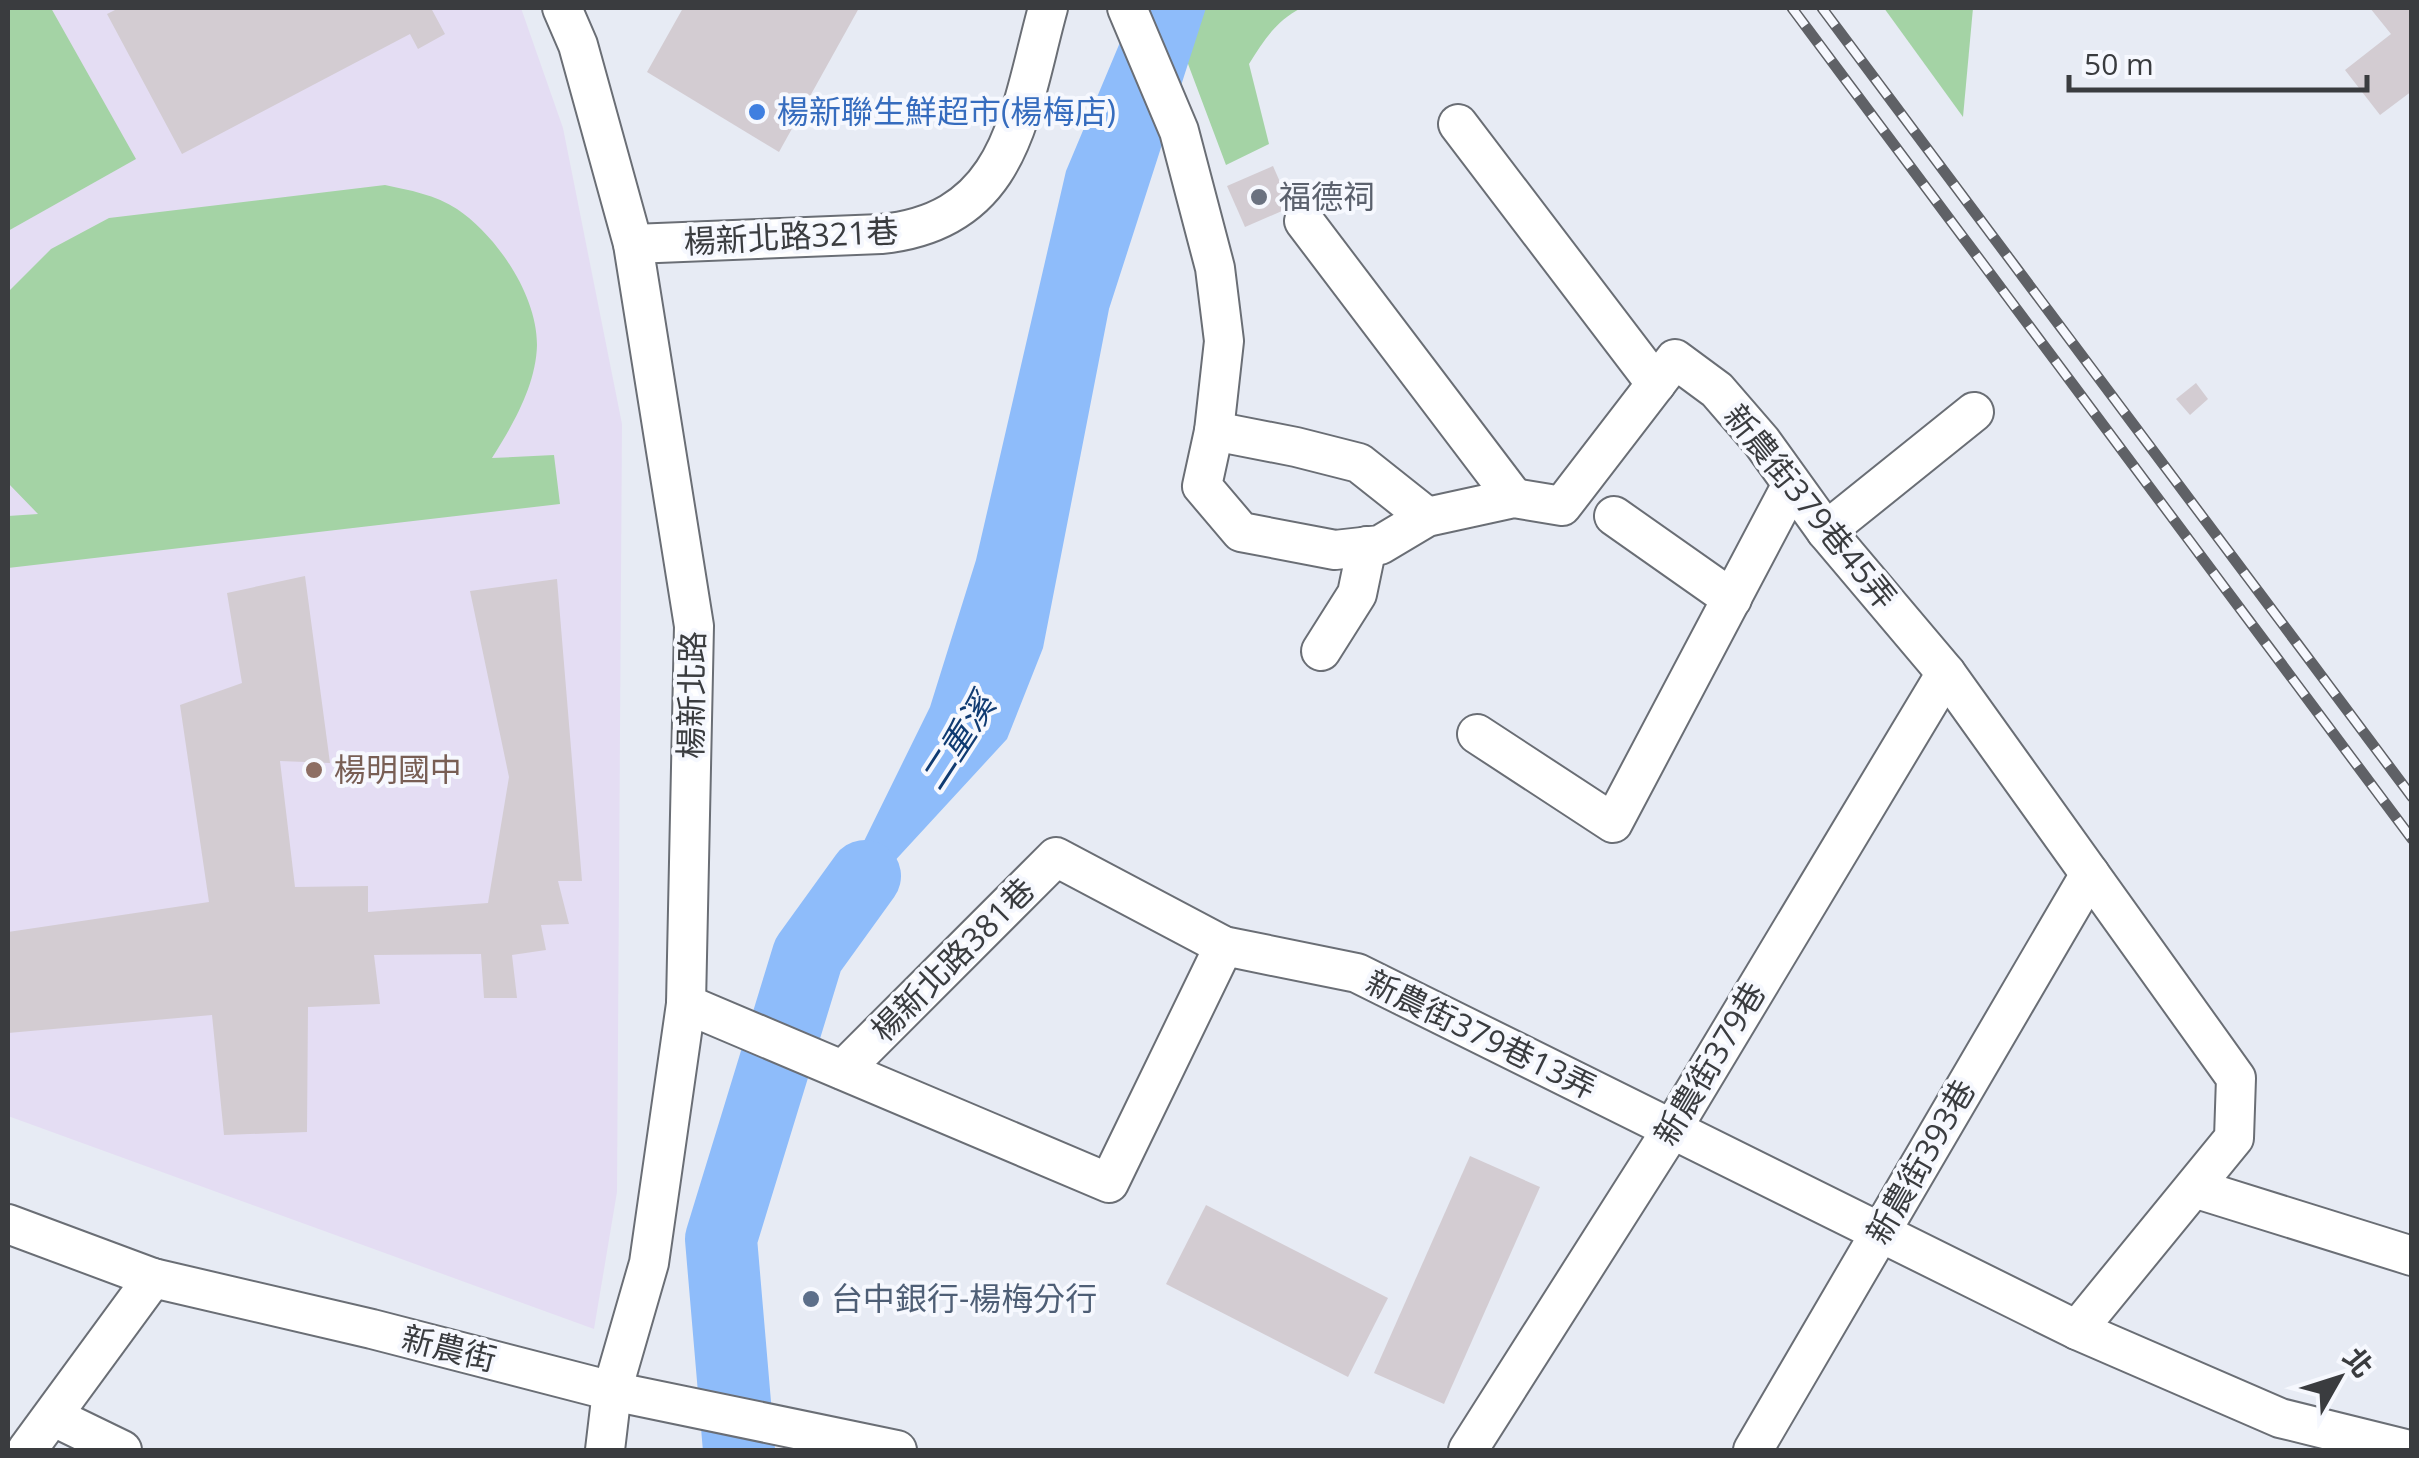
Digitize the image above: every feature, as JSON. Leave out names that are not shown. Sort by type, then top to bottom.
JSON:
[{"type":"street","name":"楊新北路","points":[[562,8],[578,45],[633,244],[694,626],[686,1004],[649,1262],[614,1391],[606,1450]]},
{"type":"street","name":"楊新北路321巷","points":[[633,244],[881,234],[914,230],[953,214],[983,188],[1009,148],[1048,8]]},
{"type":"street","points":[[1127,8],[1178,131],[1215,268],[1224,341],[1214,431],[1202,486],[1240,532],[1335,550],[1380,545],[1427,517],[1514,498],[1562,506],[1656,384],[1458,124]]},
{"type":"street","points":[[1304,221],[1514,498]]},
{"type":"street","name":"新農街379巷45弄","points":[[1656,384],[1675,359],[1717,390],[1762,442],[1826,531],[1946,674],[2236,1078],[2234,1138],[2077,1330]]},
{"type":"street","points":[[1826,531],[1974,412]]},
{"type":"street","points":[[1214,431],[1359,464],[1427,517]]},
{"type":"street","points":[[1477,734],[1614,823],[1792,486]]},
{"type":"street","points":[[1614,516],[1732,599]]},
{"type":"street","points":[[1322,651],[1358,594],[1367,546]]},
{"type":"street","name":"新農街379巷","points":[[1468,1450],[1672,1128],[1946,674]]},
{"type":"street","name":"楊新北路381巷","points":[[843,1070],[1056,857],[1224,946]]},
{"type":"street","name":"新農街393巷","points":[[1754,1450],[2090,874]]},
{"type":"street","points":[[686,1004],[1109,1183],[1224,946]]},
{"type":"street","name":"新農街379巷13弄","points":[[1224,946],[1357,973],[2077,1330],[2280,1418],[2409,1450]]},
{"type":"street","points":[[2194,1188],[2412,1256]]},
{"type":"street","name":"新農街","points":[[8,1224],[152,1278],[614,1391],[889,1449]]},
{"type":"street","points":[[26,1450],[54,1417],[152,1278]]},
{"type":"street","points":[[54,1417],[122,1450]]},
{"type":"shaded area","name":"楊明國中","points":[[8,8],[521,8],[563,128],[622,424],[617,1192],[594,1329],[8,1116]]},
{"type":"green space","points":[[8,8],[51,8],[136,159],[8,231]]},
{"type":"green space","points":[[1167,8],[1301,8],[1265,39],[1249,64],[1269,144],[1226,165]]},
{"type":"green space","points":[[1884,8],[1973,8],[1963,117]]},
{"type":"green space","points":[[385,185],[431,197],[457,209],[486,235],[512,268],[530,306],[536,360],[522,404],[492,458],[554,455],[560,504],[8,568],[8,516],[38,514],[8,483],[8,292],[51,249],[109,218]]},
{"type":"water","points":[[1129,8],[1206,8],[1109,309],[1043,648],[1007,739],[808,955],[930,707],[976,560],[1066,171],[1121,40]]},
{"type":"building","points":[[119,8],[431,8],[445,34],[418,49],[410,34],[182,154],[107,14]]},
{"type":"building","name":"楊新聯生鮮超市(楊梅店)","points":[[683,8],[859,8],[779,152],[647,72]]},
{"type":"building","points":[[2370,8],[2412,8],[2412,91],[2380,115],[2345,70],[2391,34]]},
{"type":"building","name":"福德祠","points":[[1273,166],[1291,207],[1245,227],[1227,186]]},
{"type":"building","points":[[2196,383],[2208,399],[2190,415],[2176,399]]},
{"type":"building","points":[[305,576],[330,763],[280,761],[295,887],[368,886],[368,912],[488,903],[509,777],[470,591],[557,579],[582,881],[558,881],[569,924],[541,925],[546,950],[512,955],[517,998],[484,998],[481,954],[374,955],[380,1004],[308,1007],[307,1132],[224,1135],[212,1015],[8,1033],[8,932],[209,902],[180,705],[242,683],[227,593]]},
{"type":"building","points":[[1470,1156],[1540,1187],[1444,1404],[1374,1373]]},
{"type":"building","points":[[1206,1205],[1388,1298],[1348,1377],[1166,1284]]},
{"type":"waterway","name":"二重溪","points":[[739,1450],[721,1239],[808,955],[865,876]]},
{"type":"railway","points":[[1792,8],[2412,839]]},
{"type":"railway","points":[[1822,8],[2412,797]]},
{"type":"place","name":"楊新聯生鮮超市(楊梅店)","points":[[757,112]]},
{"type":"place","name":"福德祠","points":[[1259,197]]},
{"type":"place","name":"楊明國中","points":[[314,770]]},
{"type":"place","name":"台中銀行-楊梅分行","points":[[811,1299]]}]
